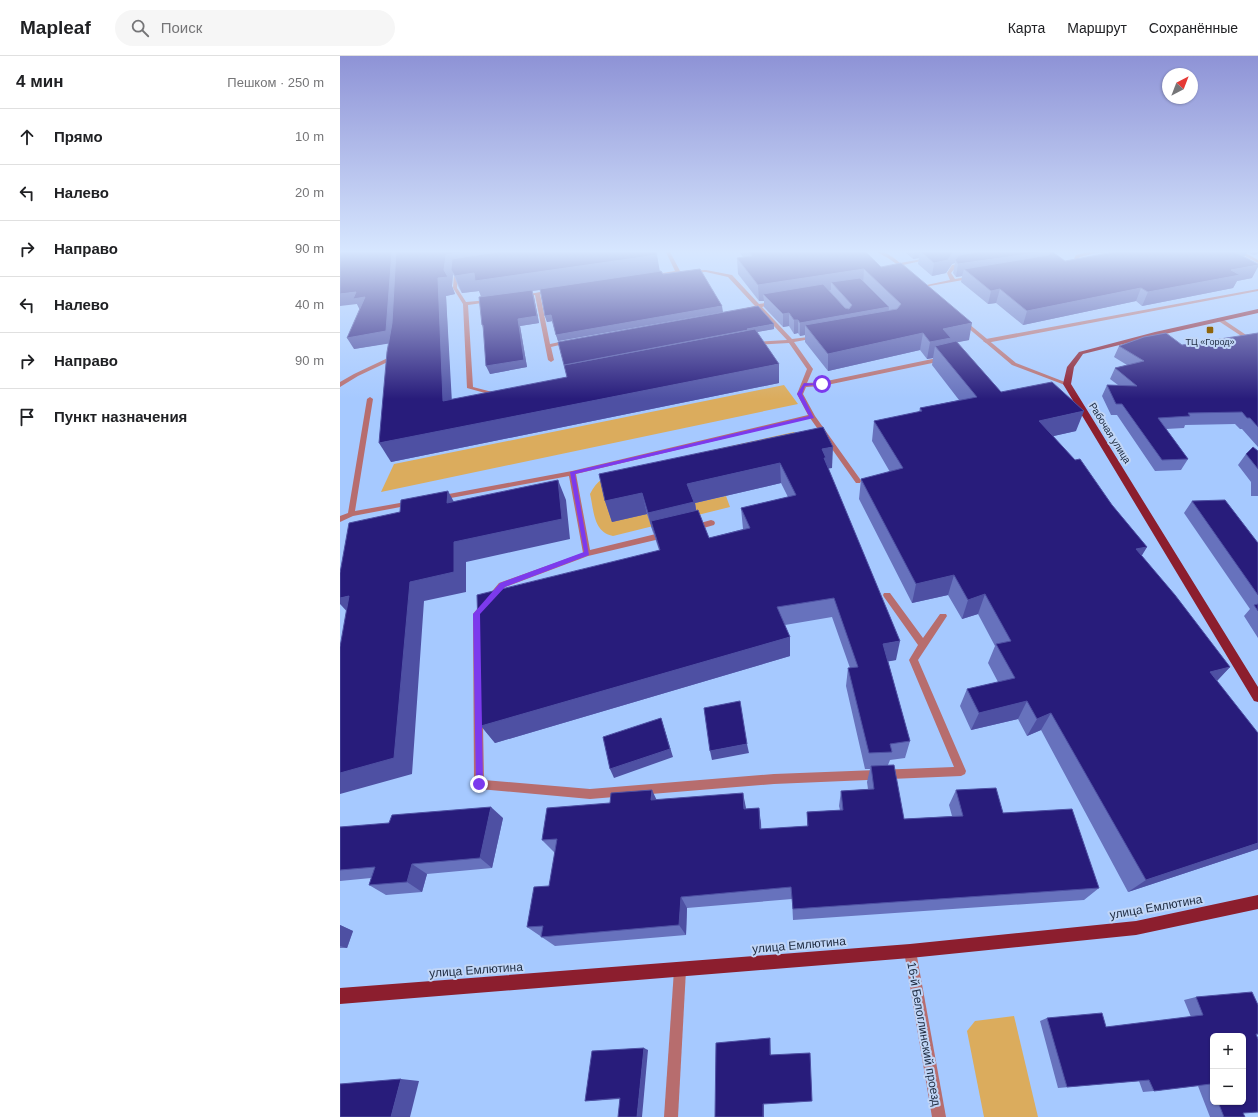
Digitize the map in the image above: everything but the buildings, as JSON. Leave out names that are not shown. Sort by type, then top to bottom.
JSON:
[{"type":"main road","points":[[1067,384],[1067,372],[1072,362],[1081,353],[1148,335],[1258,312]]},
{"type":"main road","name":"Рабочая улица","points":[[1067,384],[1258,697]]},
{"type":"main road","name":"улица Емлютина","points":[[340,996],[910,951],[1136,928],[1258,902]]},
{"type":"street","points":[[462,300],[465,304],[470,388],[496,395],[504,394]]},
{"type":"street","points":[[465,304],[494,300]]},
{"type":"street","points":[[538,300],[550,360]]},
{"type":"street","points":[[752,300],[791,341],[810,369],[800,394],[812,416],[858,482]]},
{"type":"street","points":[[986,341],[1207,300]]},
{"type":"street","points":[[736,312],[757,305],[780,301]]},
{"type":"street","points":[[958,316],[1014,364],[1067,384]]},
{"type":"street","points":[[1219,319],[1258,345]]},
{"type":"street","points":[[748,345],[764,342],[791,341],[821,336]]},
{"type":"street","points":[[548,346],[579,340]]},
{"type":"street","points":[[340,386],[356,375],[392,358],[395,346]]},
{"type":"street","points":[[804,385],[822,384],[949,358]]},
{"type":"street","points":[[351,514],[370,399]]},
{"type":"street","points":[[432,499],[572,473],[812,416]]},
{"type":"street","points":[[572,473],[587,554]]},
{"type":"street","points":[[340,519],[351,514],[416,502]]},
{"type":"street","points":[[688,529],[711,523]]},
{"type":"street","points":[[673,533],[587,554],[502,585],[477,614],[479,784],[590,794],[774,779],[961,771],[913,660],[943,616]]},
{"type":"street","points":[[887,595],[923,645]]},
{"type":"street","name":"16-й Белоглинский проезд","points":[[910,951],[939,1117]]},
{"type":"street","points":[[671,1117],[680,970]]},
{"type":"shaded area","points":[[784,385],[798,404],[381,492],[394,464]]},
{"type":"shaded area","points":[[794,432],[807,448],[612,521],[726,496],[730,507],[613,536],[606,534],[598,525],[590,494],[602,479],[609,475],[618,471]]},
{"type":"shaded area","points":[[1014,1016],[1038,1117],[984,1117],[967,1031],[975,1021]]},
{"type":"place","name":"ТЦ «Город»","points":[[1210,330]]},
{"type":"route","points":[[479,784],[477,614],[502,585],[587,554],[572,473],[812,416],[800,394],[804,385],[822,384]]}]
